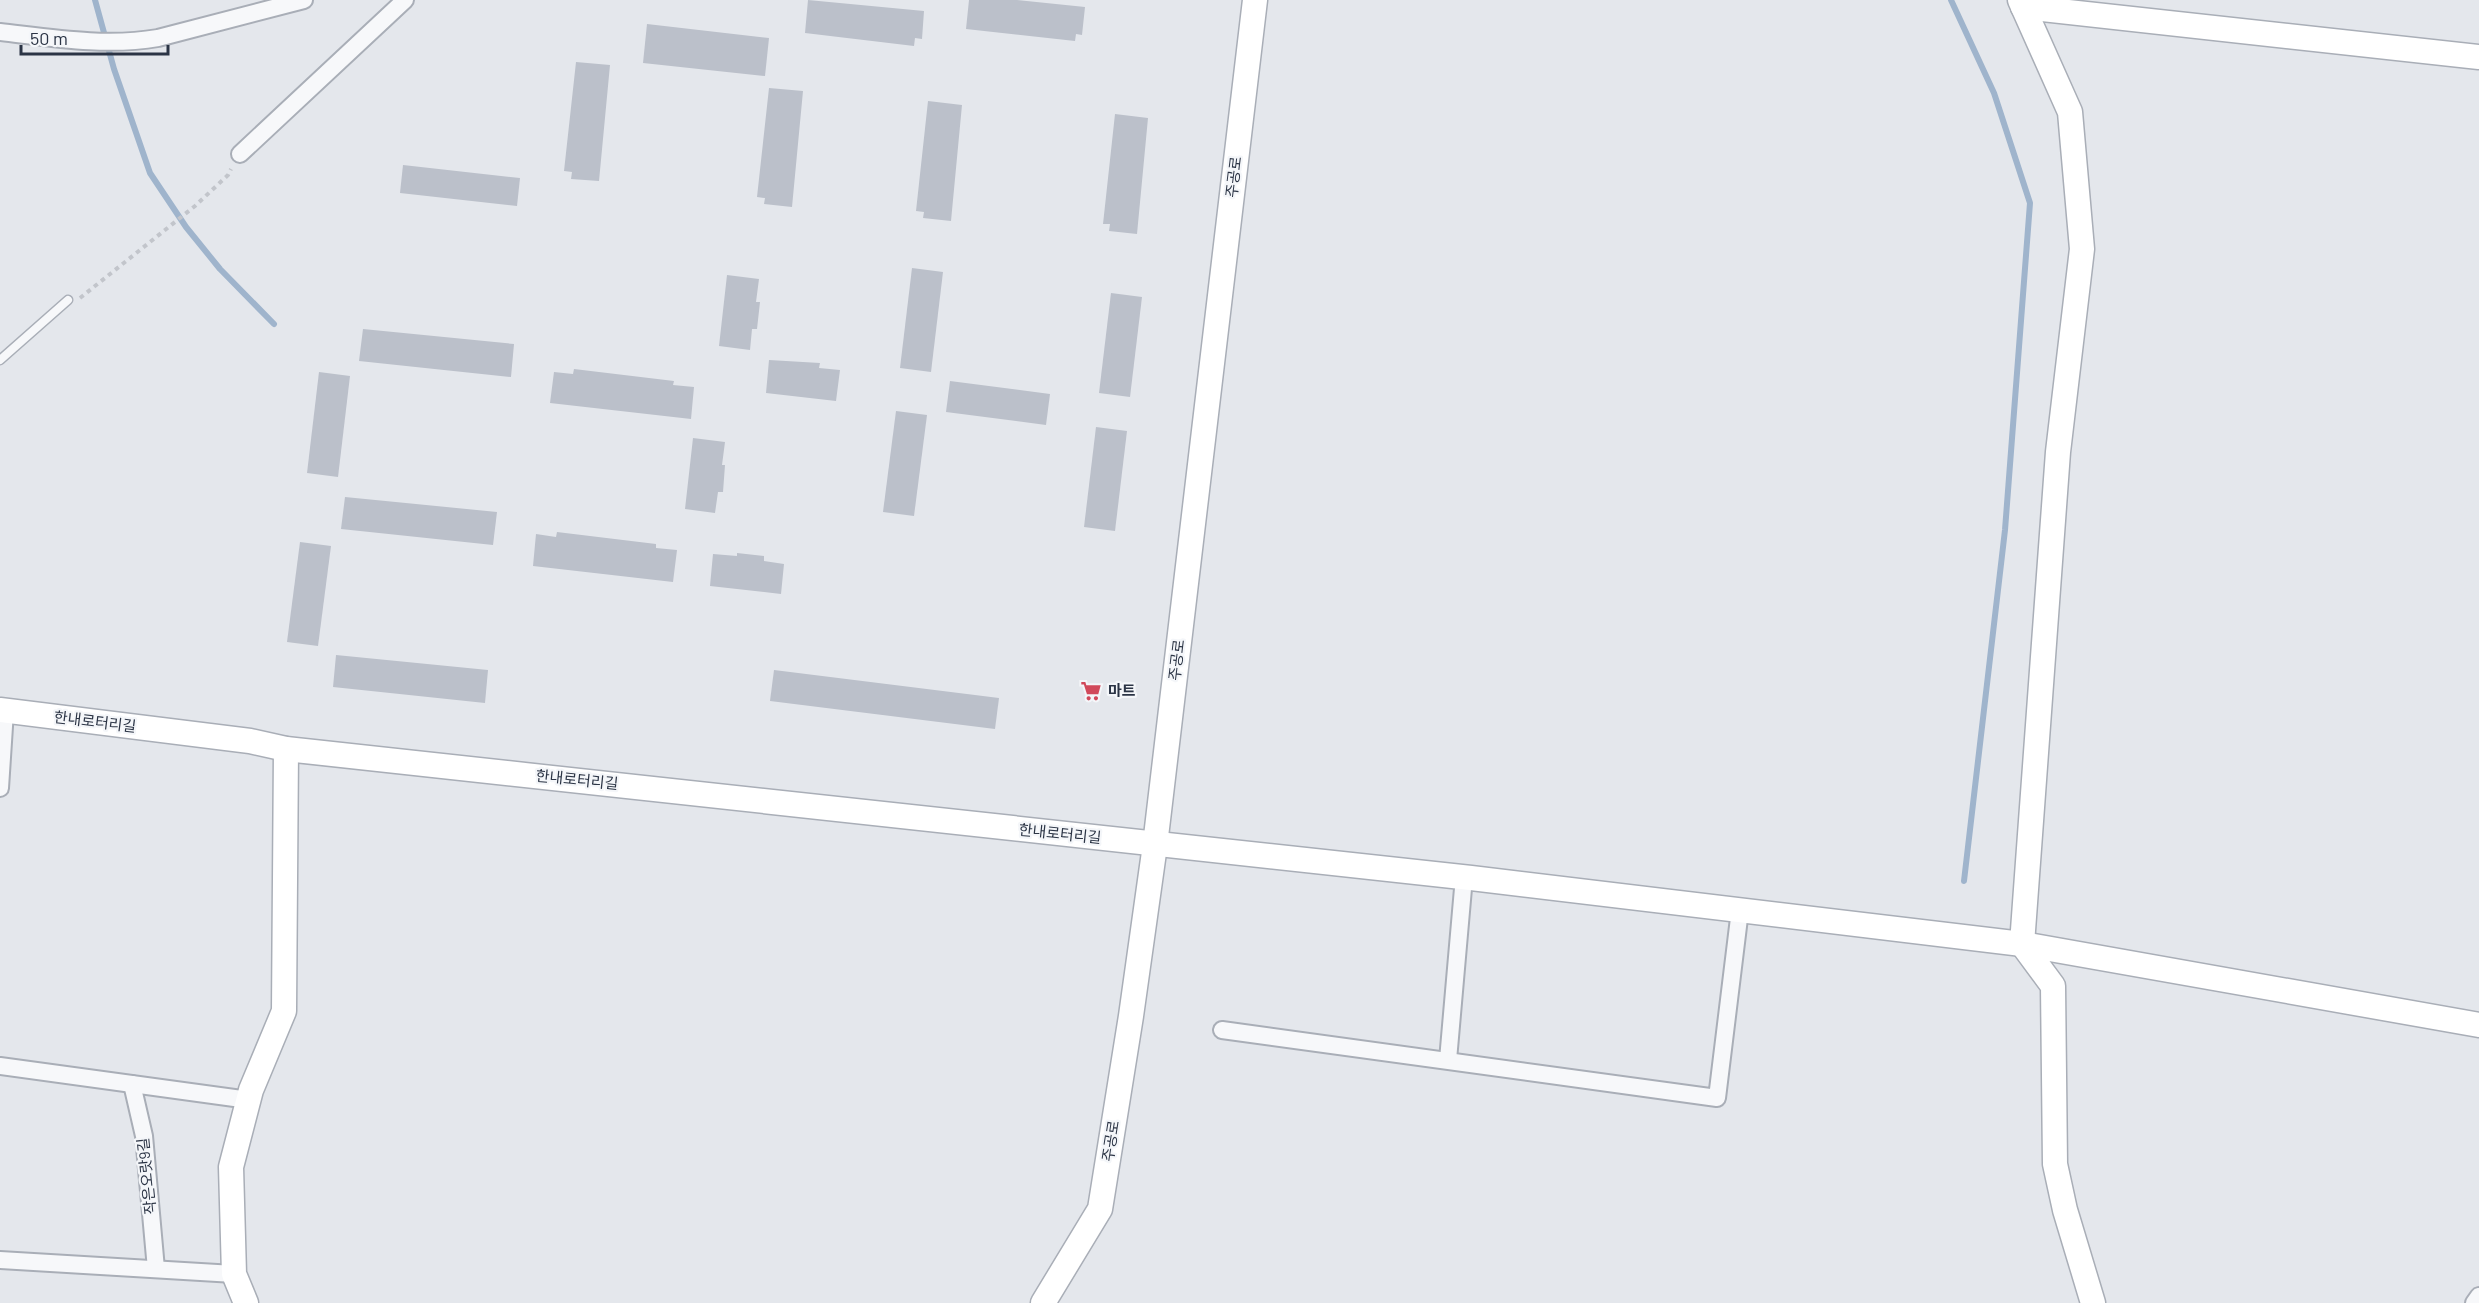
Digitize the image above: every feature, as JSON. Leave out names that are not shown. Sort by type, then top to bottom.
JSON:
[{"type":"street","points":[[0,32],[80,41],[133,42],[158,39],[304,0]]},
{"type":"street","points":[[240,154],[405,0]]},
{"type":"street","name":"주공로","points":[[1043,1303],[1100,1209],[1131,1016],[1155,845],[1255,0]]},
{"type":"street","points":[[2022,3],[2479,57]]},
{"type":"street","points":[[2022,3],[2070,112],[2082,249],[2058,452],[2022,944],[2053,986],[2055,1164],[2065,1210],[2093,1303]]},
{"type":"street","points":[[0,788],[3,711]]},
{"type":"street","name":"한내로터리길","points":[[3,711],[250,741],[286,748],[1155,845],[1464,877],[2022,944],[2479,1025]]},
{"type":"street","points":[[246,1303],[234,1274],[231,1167],[249,1100],[284,1011],[286,748]]},
{"type":"street","points":[[1448,1060],[1464,877]]},
{"type":"street","points":[[1222,1030],[1717,1098],[1740,910]]},
{"type":"street","points":[[0,1065],[249,1100]]},
{"type":"street","name":"작은오랏9길","points":[[132,1084],[144,1136],[156,1269]]},
{"type":"street","points":[[0,1260],[234,1274]]},
{"type":"lane","points":[[0,360],[68,300]]},
{"type":"path","points":[[68,300],[78,300],[170,227],[228,175],[240,154]]},
{"type":"building","points":[[808,0],[924,11],[922,39],[915,38],[914,46],[805,33]]},
{"type":"building","points":[[969,0],[1017,0],[1085,7],[1082,35],[1076,34],[1075,41],[966,29]]},
{"type":"building","points":[[647,24],[769,38],[765,76],[643,63]]},
{"type":"building","points":[[576,62],[610,65],[599,181],[571,179],[572,172],[564,171]]},
{"type":"building","points":[[769,88],[803,91],[792,207],[764,204],[765,198],[757,197]]},
{"type":"building","points":[[928,101],[962,105],[951,221],[923,218],[924,212],[916,211]]},
{"type":"building","points":[[1115,114],[1148,118],[1137,234],[1109,231],[1110,224],[1103,224]]},
{"type":"building","points":[[403,165],[520,178],[517,206],[400,193]]},
{"type":"building","points":[[912,268],[943,272],[931,372],[900,368]]},
{"type":"building","points":[[727,275],[759,279],[756,302],[760,302],[757,329],[752,329],[750,350],[719,346]]},
{"type":"building","points":[[1111,293],[1142,297],[1130,397],[1099,393]]},
{"type":"building","points":[[363,329],[514,344],[511,377],[359,361]]},
{"type":"building","points":[[769,360],[820,363],[819,368],[840,370],[836,401],[766,393]]},
{"type":"building","points":[[574,369],[674,381],[673,385],[694,387],[691,419],[550,403],[554,372],[573,374]]},
{"type":"building","points":[[319,372],[350,376],[338,477],[307,473]]},
{"type":"building","points":[[950,381],[1050,394],[1046,425],[946,412]]},
{"type":"building","points":[[896,411],[927,415],[914,516],[883,512]]},
{"type":"building","points":[[1096,427],[1127,431],[1115,531],[1084,527]]},
{"type":"building","points":[[693,438],[725,442],[722,465],[725,465],[723,492],[718,492],[715,513],[685,509]]},
{"type":"building","points":[[345,497],[497,512],[493,545],[341,529]]},
{"type":"building","points":[[557,532],[656,544],[656,548],[677,550],[673,582],[533,566],[536,534],[556,537]]},
{"type":"building","points":[[300,542],[331,546],[318,646],[287,642]]},
{"type":"building","points":[[737,553],[764,556],[764,561],[784,564],[781,594],[710,586],[713,554],[737,556]]},
{"type":"building","points":[[336,655],[488,670],[485,703],[333,687]]},
{"type":"building","points":[[774,670],[999,698],[995,729],[770,701]]},
{"type":"waterway","points":[[95,0],[114,69],[150,173],[186,227],[220,269],[274,324]]},
{"type":"waterway","points":[[1951,0],[1994,93],[2030,203],[2005,530],[1964,881]]},
{"type":"place","name":"마트","points":[[1091,691]]}]
